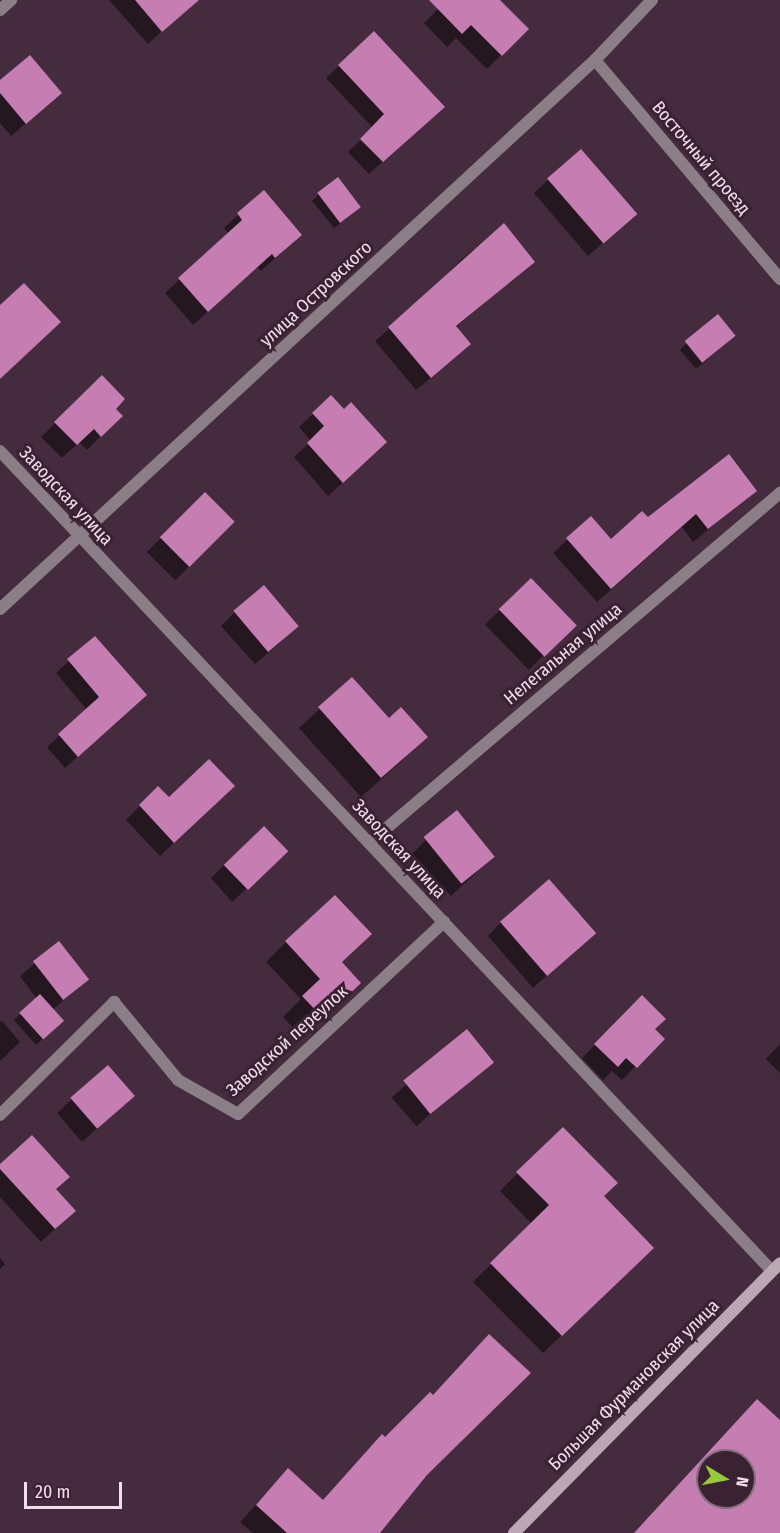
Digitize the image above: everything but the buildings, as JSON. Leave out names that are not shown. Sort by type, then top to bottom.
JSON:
[{"type":"main road","name":"Большая Фурмановская улица","points":[[514,1533],[776,1267]]},
{"type":"street","points":[[0,10],[11,0]]},
{"type":"street","name":"улица Островского","points":[[0,609],[80,538],[595,60],[652,0]]},
{"type":"street","name":"Восточный проезд","points":[[595,60],[780,279]]},
{"type":"street","name":"Заводская улица","points":[[0,451],[444,922],[776,1267]]},
{"type":"street","name":"Нелегальная улица","points":[[369,843],[780,493]]},
{"type":"street","name":"Заводской переулок","points":[[0,1115],[114,1002],[178,1080],[238,1114],[444,922]]}]
